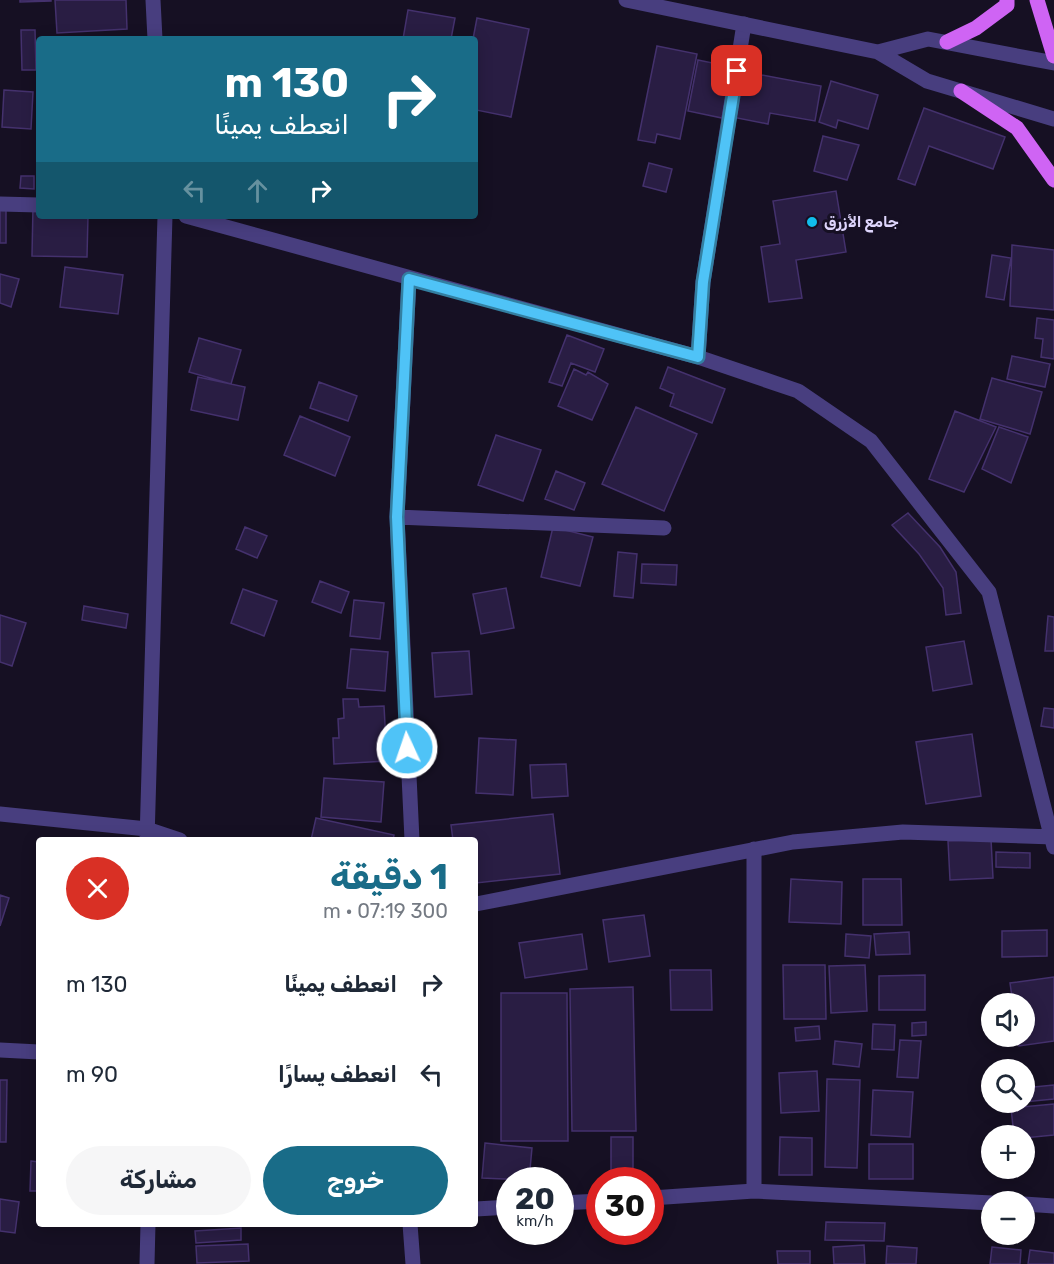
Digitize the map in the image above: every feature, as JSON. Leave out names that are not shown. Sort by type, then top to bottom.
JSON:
[{"type":"main road","points":[[947,42],[976,28],[1007,5],[1007,0]]},
{"type":"main road","points":[[1036,0],[1054,56]]},
{"type":"main road","points":[[961,91],[1017,128],[1054,180]]},
{"type":"street","points":[[153,0],[155,36]]},
{"type":"street","points":[[626,0],[878,52],[927,81],[1054,119]]},
{"type":"street","points":[[698,357],[703,282],[744,24]]},
{"type":"street","points":[[878,52],[928,39],[1054,63]]},
{"type":"street","points":[[0,204],[36,205]]},
{"type":"street","points":[[0,814],[147,835],[165,219]]},
{"type":"street","points":[[197,219],[698,357],[798,391],[872,441],[989,592],[1053,840],[903,832],[794,842],[478,904]]},
{"type":"street","points":[[409,279],[397,517],[411,837]]},
{"type":"street","points":[[397,517],[664,528]]},
{"type":"street","points":[[754,849],[754,1191]]},
{"type":"street","points":[[0,1050],[36,1052]]},
{"type":"street","points":[[664,1196],[754,1191],[981,1202]]},
{"type":"street","points":[[1035,1205],[1054,1206]]},
{"type":"street","points":[[478,1209],[496,1208]]},
{"type":"street","points":[[147,1227],[147,1264]]},
{"type":"street","points":[[410,1227],[413,1264]]},
{"type":"building","points":[[20,0],[51,0],[51,1],[20,2]]},
{"type":"building","points":[[55,0],[126,0],[127,29],[57,33]]},
{"type":"building","points":[[408,10],[455,18],[452,36],[404,36]]},
{"type":"building","points":[[477,18],[529,29],[511,117],[478,110],[478,36],[474,36]]},
{"type":"building","points":[[21,30],[35,30],[36,70],[22,70]]},
{"type":"building","points":[[657,46],[697,54],[680,139],[657,134],[655,143],[638,140]]},
{"type":"building","points":[[698,60],[732,67],[722,118],[688,111]]},
{"type":"building","points":[[740,71],[821,86],[815,121],[770,113],[768,124],[732,117]]},
{"type":"building","points":[[831,81],[878,95],[868,129],[838,120],[836,128],[819,122]]},
{"type":"building","points":[[4,90],[33,92],[31,129],[2,127]]},
{"type":"building","points":[[924,108],[1005,137],[993,169],[929,146],[915,185],[898,179]]},
{"type":"building","points":[[823,136],[859,145],[847,180],[814,171]]},
{"type":"building","points":[[649,163],[672,169],[666,192],[643,186]]},
{"type":"building","points":[[21,176],[34,176],[34,189],[20,188]]},
{"type":"building","points":[[836,191],[846,252],[796,260],[802,298],[769,302],[761,247],[780,244],[773,201]]},
{"type":"building","points":[[0,199],[6,199],[6,243],[0,243]]},
{"type":"building","points":[[33,206],[36,206],[36,219],[88,219],[87,257],[32,256]]},
{"type":"building","points":[[1012,245],[1054,250],[1054,310],[1010,306]]},
{"type":"building","points":[[992,255],[1011,258],[1004,300],[986,297]]},
{"type":"building","points":[[65,267],[123,275],[118,314],[60,307]]},
{"type":"building","points":[[0,274],[19,279],[11,307],[0,303]]},
{"type":"building","points":[[1037,318],[1054,320],[1054,359],[1041,357],[1043,339],[1035,338]]},
{"type":"building","points":[[567,335],[604,349],[595,372],[571,363],[562,386],[549,382]]},
{"type":"building","points":[[199,338],[241,350],[231,384],[189,372]]},
{"type":"building","points":[[1012,356],[1050,364],[1045,387],[1007,379]]},
{"type":"building","points":[[668,367],[725,389],[712,423],[670,406],[674,394],[660,388]]},
{"type":"building","points":[[574,369],[586,375],[588,372],[608,384],[592,420],[558,406]]},
{"type":"building","points":[[198,377],[245,387],[238,420],[191,410]]},
{"type":"building","points":[[992,378],[1042,392],[1030,434],[980,419]]},
{"type":"building","points":[[319,382],[357,396],[348,421],[310,408]]},
{"type":"building","points":[[636,407],[697,434],[664,511],[602,484]]},
{"type":"building","points":[[955,411],[996,427],[964,492],[929,479]]},
{"type":"building","points":[[300,416],[350,437],[335,476],[284,455]]},
{"type":"building","points":[[999,427],[1028,437],[1011,483],[982,469]]},
{"type":"building","points":[[496,435],[541,450],[523,501],[478,485]]},
{"type":"building","points":[[556,471],[585,483],[574,510],[545,499]]},
{"type":"building","points":[[908,513],[940,547],[956,572],[961,613],[946,615],[943,588],[919,554],[892,525]]},
{"type":"building","points":[[245,527],[267,536],[257,558],[236,549]]},
{"type":"building","points":[[553,527],[593,537],[580,586],[541,577]]},
{"type":"building","points":[[618,552],[637,554],[633,598],[614,596]]},
{"type":"building","points":[[642,564],[677,565],[676,585],[641,583]]},
{"type":"building","points":[[320,581],[349,592],[341,613],[312,602]]},
{"type":"building","points":[[506,588],[514,628],[481,634],[473,594]]},
{"type":"building","points":[[243,589],[277,601],[264,636],[231,623]]},
{"type":"building","points":[[354,600],[384,603],[380,639],[350,636]]},
{"type":"building","points":[[84,606],[128,614],[126,628],[82,620]]},
{"type":"building","points":[[0,615],[26,623],[12,666],[0,662]]},
{"type":"building","points":[[1048,616],[1054,617],[1054,651],[1045,651]]},
{"type":"building","points":[[964,641],[972,684],[933,691],[926,647]]},
{"type":"building","points":[[351,649],[388,652],[385,691],[347,688]]},
{"type":"building","points":[[469,651],[472,694],[435,697],[432,653]]},
{"type":"building","points":[[343,699],[358,699],[359,707],[384,706],[387,761],[334,764],[333,738],[339,738],[338,719],[344,718]]},
{"type":"building","points":[[1044,708],[1054,709],[1054,728],[1041,726]]},
{"type":"building","points":[[972,734],[981,796],[926,804],[916,742]]},
{"type":"building","points":[[479,738],[516,740],[513,795],[476,793]]},
{"type":"building","points":[[566,764],[568,796],[532,798],[530,765]]},
{"type":"building","points":[[324,778],[384,782],[381,822],[321,817]]},
{"type":"building","points":[[553,814],[560,874],[478,883],[478,837],[453,837],[451,825]]},
{"type":"building","points":[[316,818],[394,835],[394,837],[312,837]]},
{"type":"building","points":[[991,839],[993,878],[950,880],[948,841]]},
{"type":"building","points":[[996,852],[1030,853],[1030,868],[996,867]]},
{"type":"building","points":[[791,879],[842,882],[841,924],[789,922]]},
{"type":"building","points":[[863,879],[901,879],[902,925],[863,925]]},
{"type":"building","points":[[0,895],[9,898],[0,926]]},
{"type":"building","points":[[644,915],[650,956],[609,962],[603,920]]},
{"type":"building","points":[[1047,930],[1047,956],[1002,957],[1002,931]]},
{"type":"building","points":[[909,932],[910,954],[876,955],[874,934]]},
{"type":"building","points":[[582,934],[587,969],[525,978],[519,943]]},
{"type":"building","points":[[846,934],[871,936],[869,958],[845,956]]},
{"type":"building","points":[[783,965],[825,965],[826,1019],[784,1019]]},
{"type":"building","points":[[865,965],[867,1011],[831,1013],[829,966]]},
{"type":"building","points":[[670,970],[711,970],[712,1010],[671,1010]]},
{"type":"building","points":[[925,975],[925,1010],[879,1010],[879,976]]},
{"type":"building","points":[[1054,977],[1054,1041],[1035,1044],[1035,993],[1011,993],[1010,983]]},
{"type":"building","points":[[633,987],[636,1131],[572,1131],[570,989]]},
{"type":"building","points":[[501,993],[567,993],[568,1141],[501,1141]]},
{"type":"building","points":[[926,1022],[926,1035],[912,1036],[912,1023]]},
{"type":"building","points":[[873,1024],[895,1025],[894,1050],[872,1049]]},
{"type":"building","points":[[819,1026],[820,1039],[796,1041],[795,1028]]},
{"type":"building","points":[[900,1040],[921,1041],[918,1078],[897,1077]]},
{"type":"building","points":[[835,1041],[862,1044],[859,1067],[833,1064]]},
{"type":"building","points":[[817,1071],[819,1111],[781,1113],[779,1073]]},
{"type":"building","points":[[827,1079],[860,1080],[857,1168],[825,1167]]},
{"type":"building","points":[[0,1080],[7,1080],[6,1142],[0,1142]]},
{"type":"building","points":[[1054,1085],[1054,1099],[1035,1101],[1035,1087]]},
{"type":"building","points":[[873,1090],[913,1092],[910,1137],[871,1135]]},
{"type":"building","points":[[1054,1104],[1054,1135],[1035,1137],[1035,1125],[1013,1125],[1012,1113],[1035,1113],[1035,1106]]},
{"type":"building","points":[[611,1137],[633,1137],[633,1167],[611,1167]]},
{"type":"building","points":[[780,1137],[812,1138],[812,1175],[779,1175]]},
{"type":"building","points":[[485,1143],[532,1148],[530,1167],[496,1167],[496,1179],[482,1178]]},
{"type":"building","points":[[869,1144],[913,1144],[913,1179],[869,1179]]},
{"type":"building","points":[[31,1161],[36,1162],[36,1191],[30,1191]]},
{"type":"building","points":[[0,1199],[19,1202],[15,1233],[0,1231]]},
{"type":"building","points":[[826,1222],[885,1223],[884,1241],[825,1240]]},
{"type":"building","points":[[241,1228],[241,1240],[196,1243],[195,1231]]},
{"type":"building","points":[[248,1244],[249,1261],[197,1263],[196,1246]]},
{"type":"building","points":[[864,1245],[865,1264],[834,1264],[833,1247]]},
{"type":"building","points":[[887,1246],[917,1248],[916,1264],[886,1264]]},
{"type":"building","points":[[992,1247],[1021,1250],[1020,1264],[990,1264]]},
{"type":"building","points":[[1030,1250],[1054,1253],[1054,1264],[1028,1264]]},
{"type":"building","points":[[777,1251],[810,1251],[810,1264],[778,1264]]},
{"type":"place","name":"جامع الأزرق","points":[[812,222]]},
{"type":"route","points":[[407,748],[397,517],[409,279],[698,357],[703,282],[737,71]]}]
